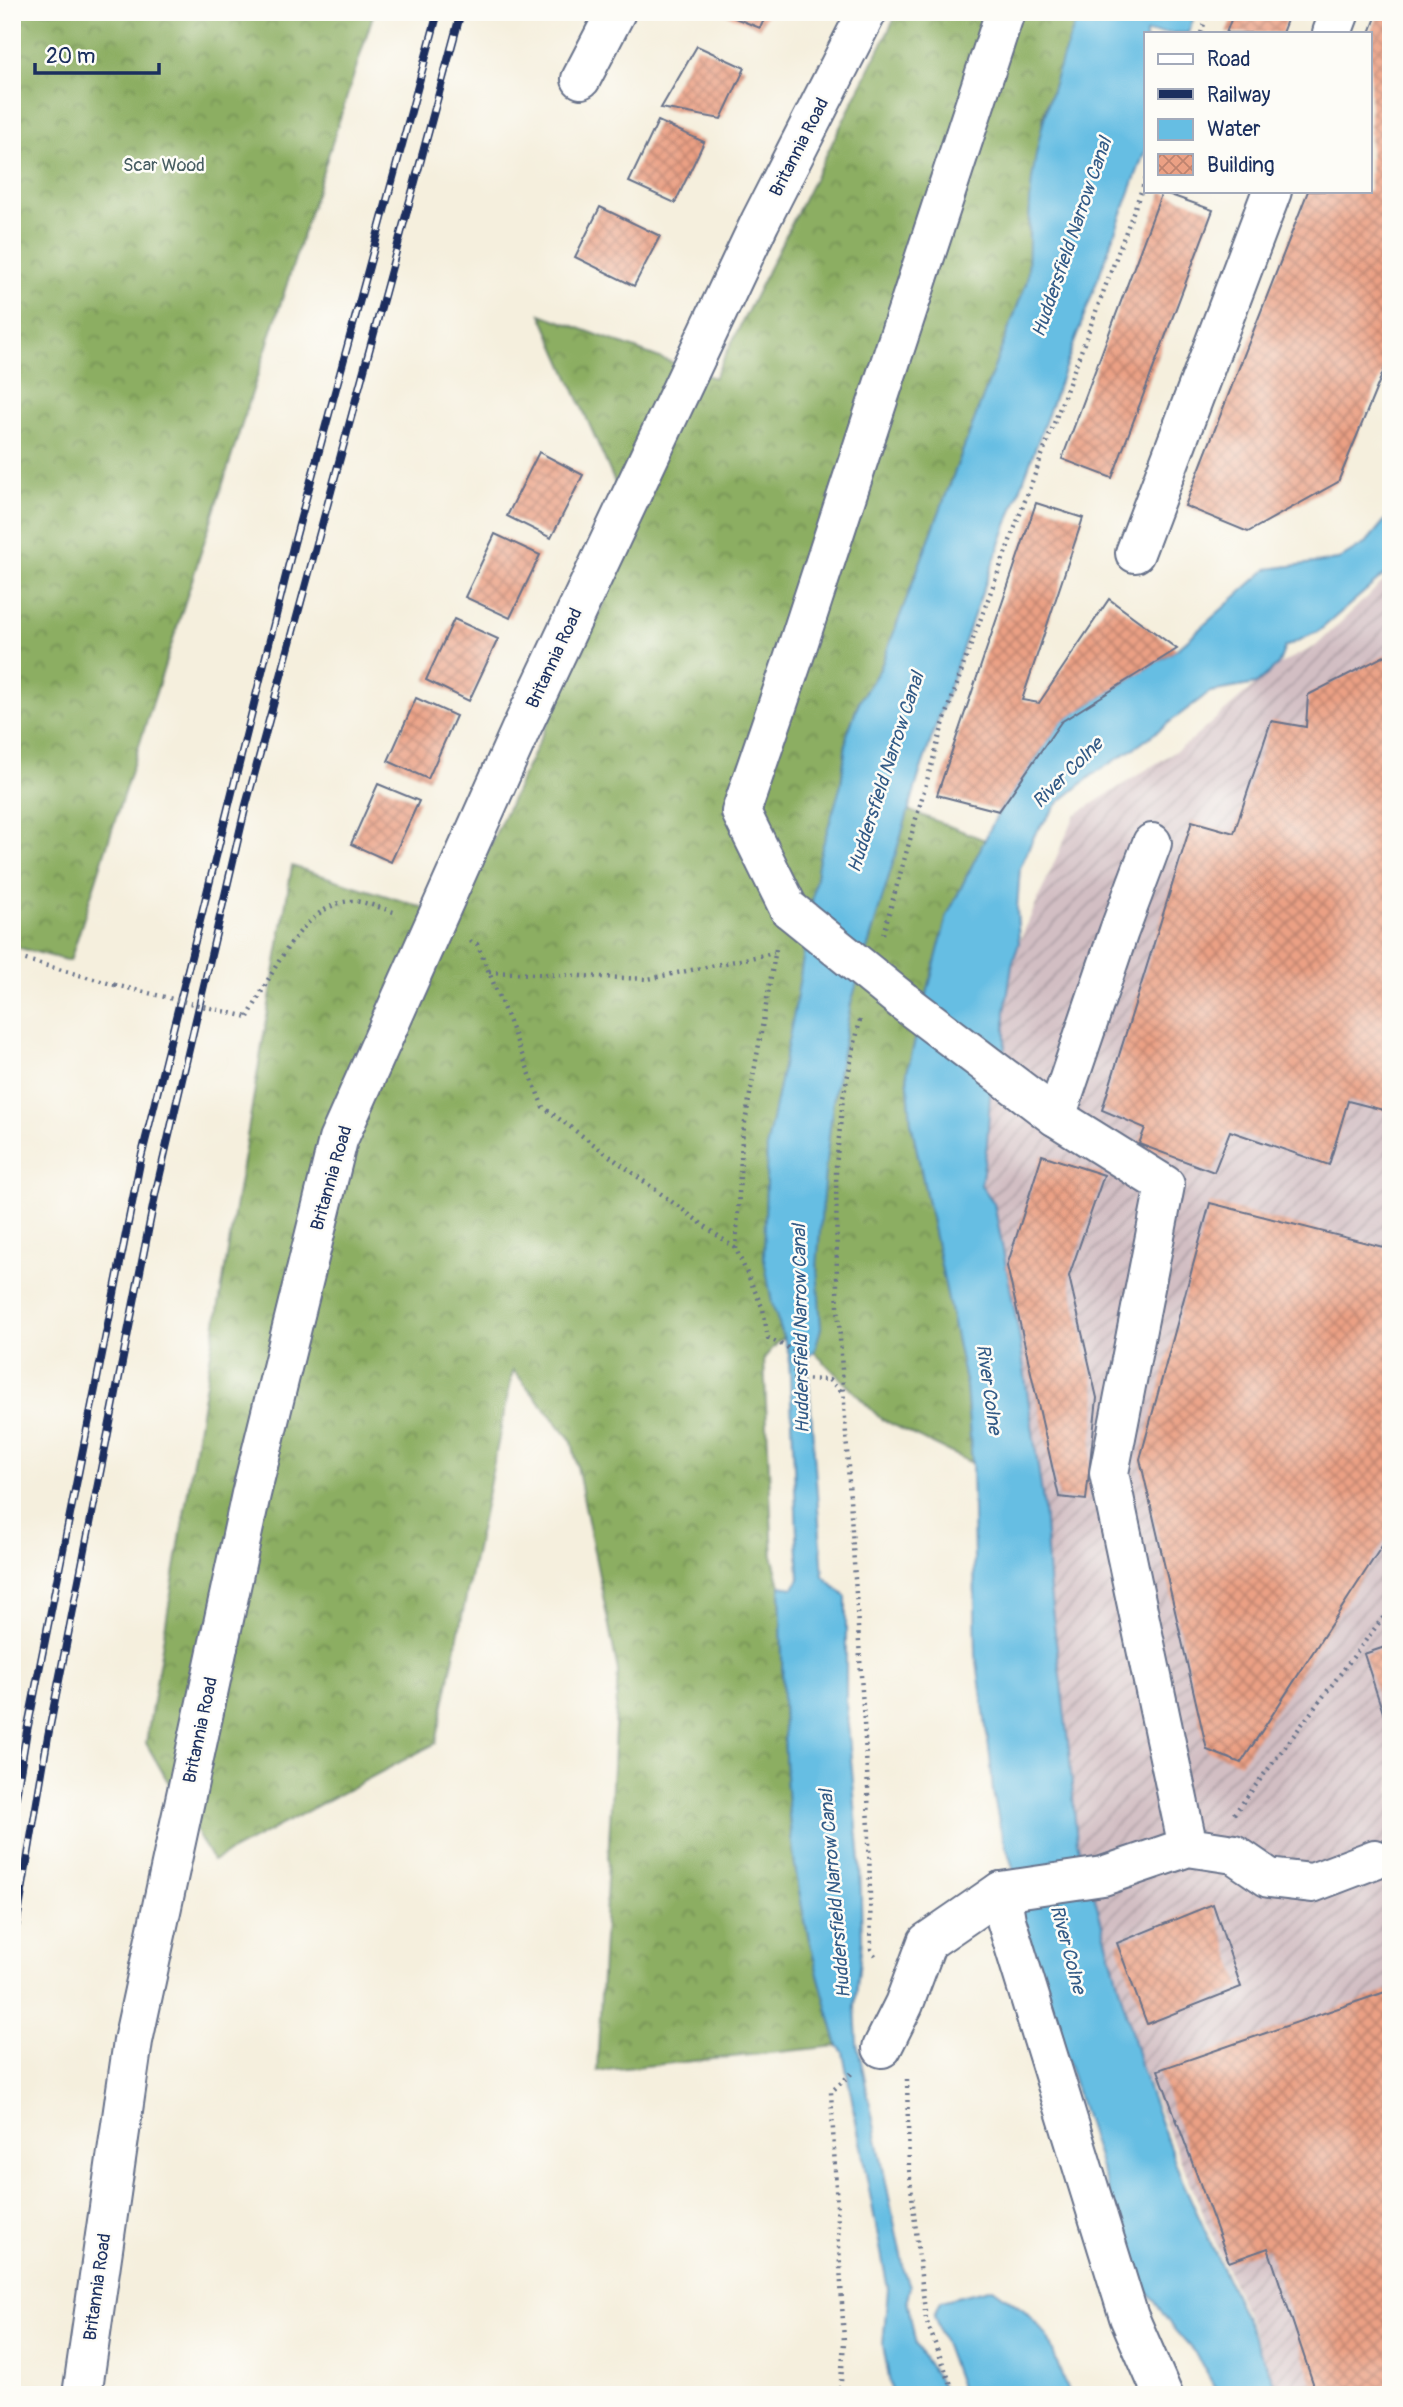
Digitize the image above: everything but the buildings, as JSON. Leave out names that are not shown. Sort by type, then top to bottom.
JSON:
[{"type":"street","points":[[581,79],[616,12]]},
{"type":"street","name":"Britannia Road","points":[[82,2395],[133,2041],[251,1494],[338,1140],[521,729],[754,234],[867,12]]},
{"type":"street","points":[[1004,12],[741,812],[789,909],[1011,1085],[1056,1117],[1165,1185],[1109,1473],[1188,1847]]},
{"type":"street","points":[[1332,32],[1340,12]]},
{"type":"street","points":[[1135,553],[1272,192]]},
{"type":"street","points":[[1056,1117],[1152,843]]},
{"type":"street","points":[[882,2048],[904,2004],[927,1942],[1007,1890],[1102,1876],[1188,1847],[1234,1854],[1269,1878],[1312,1883],[1376,1859]]},
{"type":"street","points":[[1007,1890],[1006,1920],[1129,2317],[1163,2395]]},
{"type":"path","points":[[1200,32],[1208,12]]},
{"type":"path","points":[[883,934],[938,741],[966,658],[1144,183]]},
{"type":"path","points":[[12,956],[115,985],[248,1017],[295,936],[320,911],[352,901],[435,922],[477,944],[543,1107],[736,1250]]},
{"type":"path","points":[[789,909],[774,953],[742,1139],[736,1250],[763,1309],[768,1338],[793,1350],[795,1379],[829,1380],[844,1394]]},
{"type":"path","points":[[489,972],[648,979],[774,953]]},
{"type":"path","points":[[862,1013],[843,1098],[836,1166],[837,1290],[868,1787],[872,1950],[904,2004]]},
{"type":"path","points":[[1188,1847],[1234,1814],[1391,1607]]},
{"type":"path","points":[[907,2078],[909,2169],[926,2320],[955,2395]]},
{"type":"path","points":[[831,2092],[844,2342],[840,2395]]},
{"type":"shaded area","points":[[1391,574],[1391,2395],[1280,2395],[1141,2066],[1077,1842],[1050,1591],[1044,1508],[1019,1334],[994,1204],[981,1185],[990,1096],[1005,1047],[1005,1012],[1012,965],[1075,815],[1187,744],[1278,665],[1316,646]]},
{"type":"green space","name":"Scar Wood","points":[[12,12],[374,12],[70,961],[12,946]]},
{"type":"green space","points":[[898,12],[1080,12],[1044,113],[1028,223],[1030,255],[1027,281],[880,669],[859,701],[847,735],[841,784],[985,840],[947,916],[907,1072],[911,1122],[966,1385],[972,1463],[881,1419],[814,1352],[820,1328],[780,1340],[764,1358],[773,1559],[780,1586],[784,1739],[793,1853],[803,1910],[838,2046],[597,2071],[618,1671],[572,1441],[513,1370],[436,1743],[213,1861],[146,1743],[292,866],[456,918],[637,533],[541,314],[714,378]]},
{"type":"water","name":"Huddersfield Narrow Canal","points":[[1080,12],[1196,12],[1188,32],[1144,32],[1144,153],[975,612],[920,772],[851,1003],[833,1101],[825,1171],[817,1267],[821,1328],[814,1352],[807,1357],[823,1576],[846,1597],[846,1702],[860,1862],[862,1940],[855,2007],[857,2042],[904,2270],[910,2286],[907,2300],[916,2345],[948,2395],[892,2395],[883,2345],[888,2289],[843,2052],[838,2046],[803,1910],[789,1815],[780,1586],[793,1588],[799,1579],[789,1354],[772,1303],[764,1258],[767,1144],[795,1008],[819,858],[841,785],[847,735],[860,700],[880,669],[1027,281],[1030,200],[1036,152],[1065,51]]},
{"type":"water","name":"River Colne","points":[[1391,513],[1391,569],[1319,631],[1285,647],[1278,665],[1256,684],[1210,692],[1139,745],[1095,773],[1059,802],[1035,834],[1020,868],[1017,909],[1019,943],[1012,965],[1005,1012],[1005,1047],[990,1096],[981,1185],[994,1203],[1019,1334],[1044,1508],[1050,1591],[1077,1842],[1142,2072],[1182,2180],[1280,2395],[1219,2395],[1196,2354],[1172,2327],[1141,2281],[1117,2219],[1024,1922],[1013,1868],[1000,1827],[976,1655],[972,1463],[966,1385],[911,1122],[907,1072],[947,916],[999,811],[1061,722],[1177,649],[1267,569],[1338,560],[1366,543]]},
{"type":"water","points":[[993,2288],[1025,2311],[1047,2335],[1069,2395],[963,2395],[934,2315],[940,2301]]},
{"type":"railway","points":[[12,1821],[26,1736],[141,1158],[294,543],[438,12]]},
{"type":"railway","points":[[12,1951],[48,1736],[156,1191],[246,805],[461,12]]}]
